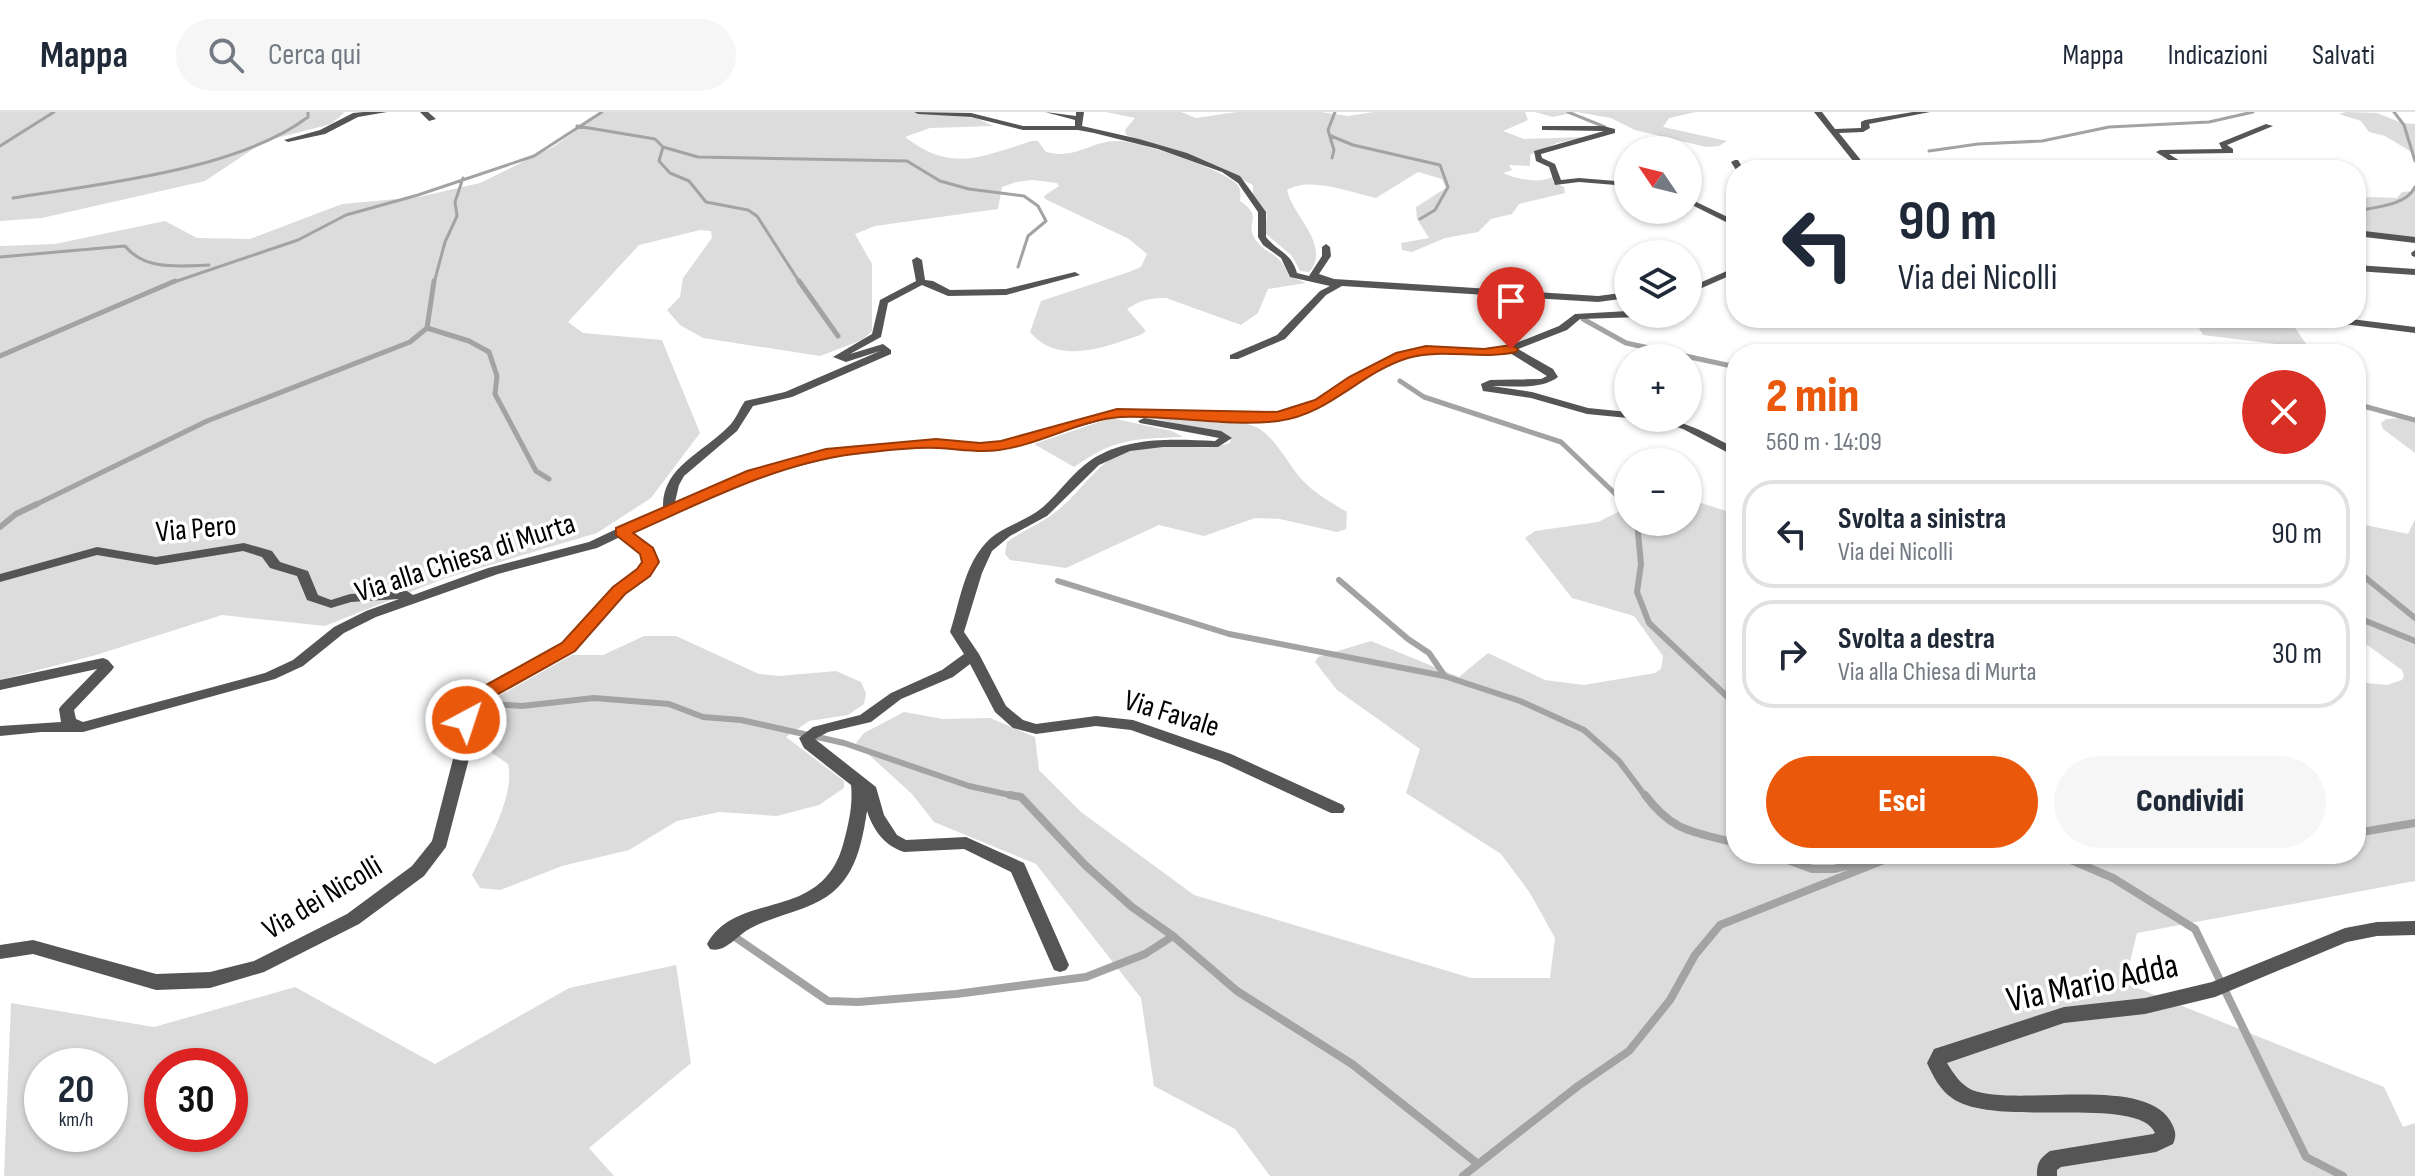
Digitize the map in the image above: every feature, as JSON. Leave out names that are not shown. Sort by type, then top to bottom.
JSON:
[{"type":"street","points":[[288,140],[322,132],[356,115],[383,112]]},
{"type":"street","points":[[424,112],[432,119]]},
{"type":"street","points":[[918,112],[966,114],[1023,128],[1079,119]]},
{"type":"street","points":[[1049,112],[1079,119],[1234,175],[1243,183],[1252,203],[1262,212],[1258,225],[1260,235],[1270,247],[1286,256],[1293,275],[1313,281],[1346,284],[1459,288],[1598,299],[1614,297]]},
{"type":"street","points":[[1818,112],[1856,160]]},
{"type":"street","points":[[1834,131],[1863,130],[1866,128],[1865,122],[1926,112]]},
{"type":"street","points":[[2173,160],[2160,152],[2230,151],[2222,145],[2269,126]]},
{"type":"street","points":[[1545,128],[1603,128],[1612,131],[1537,153],[1539,159],[1552,166],[1558,183],[1579,180],[1614,183]]},
{"type":"street","points":[[1702,207],[1726,219]]},
{"type":"street","points":[[2366,234],[2415,240]]},
{"type":"street","points":[[1326,247],[1327,256],[1313,275],[1324,281],[1346,284]]},
{"type":"street","points":[[917,260],[921,282]]},
{"type":"street","points":[[2366,269],[2415,272]]},
{"type":"street","points":[[1702,283],[1726,274]]},
{"type":"street","points":[[669,509],[667,504],[676,475],[735,428],[749,403],[788,395],[887,352],[883,347],[846,359],[838,357],[877,335],[883,302],[921,282],[930,283],[948,293],[1006,292],[1075,275]]},
{"type":"street","points":[[1234,357],[1281,337],[1328,288],[1346,284]]},
{"type":"street","name":"Via alla Chiesa di Murta","points":[[0,731],[83,727],[270,676],[298,663],[354,622],[516,564],[574,552],[752,474],[826,454],[936,443],[991,448],[1030,440],[1096,417],[1117,413],[1278,417],[1320,403],[1354,380],[1401,356],[1426,350],[1484,353],[1511,349],[1563,328],[1578,316],[1614,315]]},
{"type":"street","points":[[2366,324],[2415,330]]},
{"type":"street","points":[[2366,326],[2415,337]]},
{"type":"street","points":[[1511,349],[1549,371],[1553,377],[1543,382],[1490,383],[1486,384],[1487,389],[1532,395],[1587,411],[1614,414]]},
{"type":"street","name":"Via Favale","points":[[1117,413],[1129,418],[1221,434],[1226,438],[1218,444],[1158,441],[1135,445],[1104,458],[1082,473],[1037,518],[1006,532],[982,557],[957,632],[1000,709],[1018,724],[1036,729],[1096,721],[1133,725],[1226,758],[1337,809]]},
{"type":"street","points":[[1696,432],[1726,448]]},
{"type":"street","name":"Via dei Nicolli","points":[[0,952],[33,947],[156,982],[210,980],[258,967],[353,919],[418,871],[440,843],[462,755],[466,720],[484,694],[568,647],[619,591],[649,566],[647,552],[622,532]]},
{"type":"street","name":"Via Pero","points":[[0,578],[97,551],[156,561],[244,547],[267,554],[275,565],[303,574],[312,597],[331,604],[350,598],[423,595]]},
{"type":"street","points":[[972,654],[954,671],[927,686],[901,694],[862,721],[814,731],[807,738],[809,744],[870,791],[876,816],[891,839],[904,846],[976,845],[1018,868],[1060,965]]},
{"type":"street","points":[[0,685],[103,663],[107,667],[66,709],[69,722],[83,727]]},
{"type":"street","points":[[716,944],[726,932],[743,923],[815,897],[837,880],[847,867],[853,847],[859,782]]},
{"type":"street","name":"Via Mario Adda","points":[[2047,1176],[2047,1165],[2057,1158],[2156,1143],[2166,1137],[2164,1127],[2156,1116],[2127,1107],[1971,1098],[1948,1082],[1937,1063],[1941,1055],[2064,1015],[2145,1006],[2215,989],[2345,935],[2377,929],[2415,928]]},
{"type":"shaded area","points":[[0,112],[344,113],[331,124],[265,141],[205,181],[42,218],[0,221]]},
{"type":"shaded area","points":[[602,112],[911,112],[976,118],[993,126],[930,128],[905,137],[937,155],[952,158],[981,156],[1032,141],[1038,141],[1046,152],[1057,154],[1075,152],[1100,143],[1128,142],[1198,164],[1236,183],[1240,201],[1253,216],[1252,233],[1255,239],[1277,257],[1289,276],[1306,283],[1268,289],[1258,313],[1241,325],[1166,298],[1155,298],[1127,309],[1146,331],[1140,335],[1082,351],[1054,348],[1030,332],[1041,301],[1141,267],[1147,254],[1129,239],[1045,199],[1044,196],[1059,186],[1057,183],[1033,180],[1016,182],[1002,187],[998,209],[875,226],[855,234],[872,264],[872,331],[862,340],[820,356],[703,338],[680,325],[667,310],[680,297],[683,278],[712,238],[711,231],[700,230],[639,245],[568,322],[583,333],[662,340],[700,433],[651,498],[597,533],[443,579],[325,626],[222,615],[96,655],[0,680],[0,246],[55,244],[165,221],[197,238],[250,239],[342,204],[419,197],[480,183],[553,147]]},
{"type":"shaded area","points":[[1106,112],[1181,112],[1196,118],[1237,112],[1321,112],[1348,116],[1374,112],[1525,112],[1528,120],[1503,131],[1524,139],[1587,137],[1557,143],[1530,155],[1530,166],[1509,165],[1512,170],[1503,173],[1528,180],[1553,177],[1553,182],[1564,187],[1565,193],[1519,204],[1512,214],[1491,219],[1478,232],[1445,238],[1412,252],[1402,250],[1401,243],[1429,238],[1417,219],[1416,207],[1446,188],[1442,179],[1418,172],[1376,198],[1319,185],[1296,186],[1287,190],[1316,252],[1309,272],[1300,271],[1292,256],[1265,233],[1267,214],[1253,194],[1253,185],[1211,164],[1126,135],[1125,130],[1135,118]]},
{"type":"shaded area","points":[[1535,112],[1576,112],[1553,117]]},
{"type":"shaded area","points":[[1576,112],[1696,112],[1669,118],[1663,127],[1727,141],[1719,146],[1706,147],[1702,146],[1702,136],[1660,136],[1635,130],[1611,118]]},
{"type":"shaded area","points":[[2377,113],[2402,123],[2415,124],[2415,154],[2385,136],[2369,132],[2361,121],[2339,114]]},
{"type":"shaded area","points":[[2415,191],[2415,239],[2366,232],[2366,198],[2397,198],[2402,192]]},
{"type":"shaded area","points":[[2199,328],[2295,328],[2306,344],[2276,344],[2203,335]]},
{"type":"shaded area","points":[[1148,417],[1222,421],[1258,428],[1275,443],[1308,486],[1347,512],[1346,529],[1337,532],[1280,519],[1255,518],[1204,536],[1159,525],[1066,568],[1010,560],[1005,554],[1007,542],[1058,510],[1103,464],[1125,451],[1139,447],[1208,447],[1230,443],[1231,437]]},
{"type":"shaded area","points":[[2415,417],[2415,453],[2383,429],[2381,423],[2386,419]]},
{"type":"shaded area","points":[[1111,418],[1172,431],[1183,437],[1151,438],[1114,445],[1074,467],[1034,444]]},
{"type":"shaded area","points":[[1702,503],[1726,511],[1726,864],[2366,864],[2366,683],[2387,685],[2402,680],[2404,676],[2402,670],[2366,644],[2366,525],[2408,534],[2415,519],[2415,881],[2137,933],[2125,983],[2384,1087],[2403,1127],[2415,1123],[2415,1176],[1270,1176],[1235,1129],[1154,1086],[1141,998],[1036,864],[934,822],[912,794],[856,743],[864,733],[904,712],[943,719],[990,718],[1035,737],[1039,770],[1081,812],[1194,895],[1471,978],[1550,978],[1555,938],[1530,893],[1501,854],[1406,793],[1420,749],[1337,690],[1315,662],[1318,657],[1371,641],[1459,677],[1488,653],[1545,680],[1584,685],[1655,673],[1661,669],[1663,656],[1634,616],[1572,598],[1525,538],[1535,531],[1598,522],[1614,514],[1614,536],[1702,536]]},
{"type":"shaded area","points":[[644,636],[676,636],[759,674],[779,676],[836,671],[861,682],[866,693],[864,704],[848,715],[809,721],[786,737],[844,781],[844,788],[819,805],[777,816],[719,812],[677,821],[629,850],[562,866],[500,890],[480,888],[472,875],[504,805],[509,776],[508,764],[476,742],[479,722],[490,701],[572,655],[603,655]]},
{"type":"shaded area","points":[[676,965],[691,1063],[589,1148],[614,1176],[4,1176],[11,1003],[154,1027],[295,987],[435,1064],[569,988]]},
{"type":"waterway","points":[[0,146],[54,112]]},
{"type":"waterway","points":[[13,198],[126,180],[207,162],[279,135],[308,117],[308,112]]},
{"type":"waterway","points":[[580,126],[602,112]]},
{"type":"waterway","points":[[1332,158],[1334,150],[1328,130],[1335,112]]},
{"type":"waterway","points":[[1568,112],[1605,127]]},
{"type":"waterway","points":[[1929,151],[1978,144],[2042,141],[2109,127],[2209,122],[2253,112]]},
{"type":"waterway","points":[[2394,112],[2404,125],[2415,161]]},
{"type":"waterway","points":[[462,180],[534,156],[580,126]]},
{"type":"waterway","points":[[580,126],[655,139],[663,147]]},
{"type":"waterway","points":[[1331,136],[1353,145],[1440,165],[1448,187],[1435,210],[1420,219]]},
{"type":"waterway","points":[[663,147],[698,157],[907,161],[940,181],[969,189],[1024,196],[1038,206],[1046,221],[1028,236],[1018,267]]},
{"type":"waterway","points":[[663,147],[659,161],[670,173],[689,181],[706,202],[748,210],[757,216],[800,283]]},
{"type":"waterway","points":[[171,283],[298,240],[346,215],[462,180]]},
{"type":"waterway","points":[[434,283],[445,242],[457,216],[455,202],[462,180]]},
{"type":"waterway","points":[[2366,209],[2397,202],[2415,187]]},
{"type":"waterway","points":[[0,257],[125,246],[142,260],[153,263],[209,265]]},
{"type":"waterway","points":[[0,356],[175,281]]},
{"type":"waterway","points":[[427,328],[434,281]]},
{"type":"waterway","points":[[799,281],[838,336]]},
{"type":"waterway","points":[[1583,319],[1626,343],[1726,365]]},
{"type":"waterway","points":[[33,506],[207,421],[410,342],[427,328]]},
{"type":"waterway","points":[[427,328],[469,341],[489,352],[497,376],[495,394],[536,471],[549,479]]},
{"type":"waterway","points":[[1400,381],[1424,397],[1561,442],[1614,493]]},
{"type":"waterway","points":[[2366,407],[2415,420]]},
{"type":"waterway","points":[[0,527],[16,514],[37,504]]},
{"type":"waterway","points":[[1638,536],[1641,564],[1637,592],[1649,623],[1726,696]]},
{"type":"waterway","points":[[2366,578],[2415,618]]},
{"type":"waterway","points":[[1339,580],[1429,653],[1444,675]]},
{"type":"waterway","points":[[1058,581],[1229,634],[1444,676],[1520,701],[1584,730],[1619,761],[1646,797]]},
{"type":"waterway","points":[[2366,621],[2415,641]]},
{"type":"waterway","points":[[491,704],[522,706],[594,698],[669,704],[703,717],[741,720],[844,743],[969,786],[1019,797]]},
{"type":"waterway","points":[[1010,795],[1021,797],[1085,865],[1132,907],[1173,936]]},
{"type":"waterway","points":[[1645,795],[1675,824],[1726,840]]},
{"type":"waterway","points":[[2366,831],[2415,823]]},
{"type":"waterway","points":[[1798,864],[1812,869],[1834,869],[1854,864]]},
{"type":"waterway","points":[[1463,1176],[1578,1086],[1629,1051],[1670,1000],[1695,955],[1720,925],[1874,864]]},
{"type":"waterway","points":[[2080,864],[2113,878],[2195,929],[2306,1157],[2343,1176]]},
{"type":"waterway","points":[[732,935],[828,1001],[858,1002],[956,994],[1086,977],[1145,954],[1173,936]]},
{"type":"waterway","points":[[1173,936],[1237,991],[1352,1064],[1478,1164]]},
{"type":"route","points":[[466,720],[484,694],[568,647],[619,591],[649,566],[650,556],[647,552],[622,532],[752,474],[856,449],[936,443],[991,448],[1030,440],[1096,417],[1117,413],[1278,417],[1320,403],[1354,380],[1401,356],[1426,350],[1484,353],[1511,349]]}]
